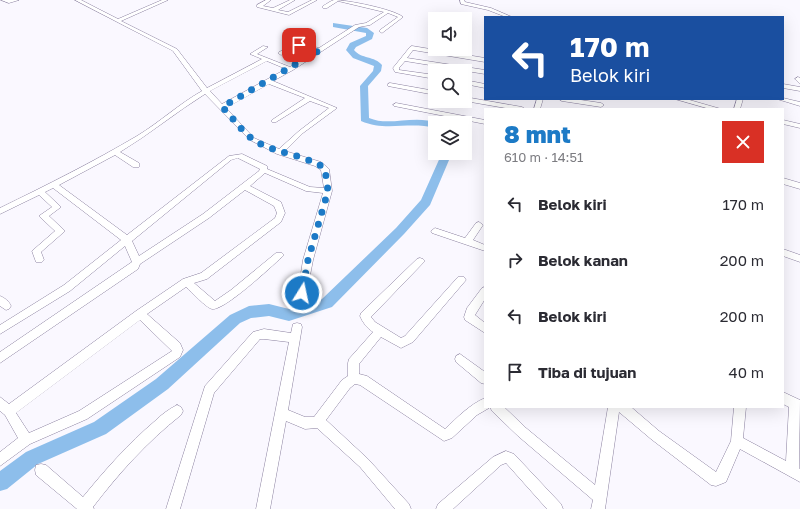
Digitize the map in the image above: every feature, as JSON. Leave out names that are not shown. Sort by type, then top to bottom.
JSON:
[{"type":"street","points":[[3,0],[9,2],[17,0]]},
{"type":"street","points":[[77,0],[119,20],[175,50],[206,91],[252,139],[280,152],[323,167],[328,191],[308,260],[302,293]]},
{"type":"street","points":[[119,20],[166,0]]},
{"type":"street","points":[[269,0],[259,6],[290,14],[315,0]]},
{"type":"street","points":[[274,10],[293,0]]},
{"type":"street","points":[[325,6],[336,0]]},
{"type":"street","points":[[339,0],[355,1],[388,11],[401,17],[382,31]]},
{"type":"street","points":[[462,0],[466,4],[508,16]]},
{"type":"street","points":[[366,10],[371,7]]},
{"type":"street","points":[[222,107],[356,28],[368,24],[388,11]]},
{"type":"street","points":[[489,16],[498,12]]},
{"type":"street","points":[[281,53],[299,45],[320,50]]},
{"type":"street","points":[[265,47],[253,53],[290,68]]},
{"type":"street","points":[[428,76],[396,70],[413,48],[484,60]]},
{"type":"street","points":[[0,211],[54,185],[151,130],[178,109],[206,91],[267,59]]},
{"type":"street","points":[[403,59],[484,72]]},
{"type":"street","points":[[268,81],[331,106],[333,109],[301,132],[280,152]]},
{"type":"street","points":[[472,83],[484,86]]},
{"type":"street","points":[[390,85],[428,92]]},
{"type":"street","points":[[784,86],[800,89]]},
{"type":"street","points":[[274,121],[310,98]]},
{"type":"street","points":[[472,99],[512,108]]},
{"type":"street","points":[[570,100],[601,104]]},
{"type":"street","points":[[686,100],[712,108]]},
{"type":"street","points":[[784,100],[800,104]]},
{"type":"street","points":[[396,105],[484,122]]},
{"type":"street","points":[[784,122],[800,126]]},
{"type":"street","points":[[114,151],[136,165]]},
{"type":"street","points":[[0,330],[67,288],[229,158],[239,156],[262,166],[264,170],[309,189],[328,191]]},
{"type":"street","points":[[0,358],[135,266],[137,262],[206,216],[264,170]]},
{"type":"street","points":[[784,182],[800,186]]},
{"type":"street","points":[[54,185],[127,240],[137,262]]},
{"type":"street","points":[[26,440],[4,407],[186,282],[204,276],[278,220],[280,213],[278,204],[248,190],[246,185]]},
{"type":"street","points":[[39,260],[36,251],[61,232],[43,216],[57,207],[40,192]]},
{"type":"street","points":[[467,242],[479,225]]},
{"type":"street","points":[[435,231],[484,248]]},
{"type":"street","points":[[784,252],[800,259]]},
{"type":"street","points":[[186,282],[213,305],[216,305],[234,293],[279,255]]},
{"type":"street","points":[[420,260],[365,316],[366,320],[380,332],[397,341],[406,342],[461,280]]},
{"type":"street","points":[[484,292],[468,317],[484,328]]},
{"type":"street","points":[[0,460],[26,440],[83,415],[176,354],[178,350],[176,346],[140,314]]},
{"type":"street","points":[[354,378],[353,363],[380,332]]},
{"type":"street","points":[[173,509],[209,390],[257,335],[296,333],[263,509]]},
{"type":"street","points":[[460,359],[484,378]]},
{"type":"street","points":[[282,413],[310,425],[318,421],[346,384],[354,378],[363,380],[440,434],[444,435],[448,434],[473,411],[484,405]]},
{"type":"street","points":[[736,441],[796,474],[798,405],[784,398]]},
{"type":"street","points":[[497,408],[599,503]]},
{"type":"street","points":[[599,503],[614,408]]},
{"type":"street","points":[[623,408],[655,435],[716,480],[721,477],[736,441],[740,408]]},
{"type":"street","points":[[41,470],[86,508],[108,476],[159,424],[177,411]]},
{"type":"street","points":[[318,421],[364,463],[404,509]]},
{"type":"street","points":[[443,509],[497,461],[506,457],[510,458],[556,509]]},
{"type":"waterway","points":[[336,25],[367,30],[370,33],[369,37],[353,45],[350,50],[354,55],[371,60],[378,65],[377,71],[364,86],[364,119],[372,123],[381,124],[418,121],[428,122]]},
{"type":"waterway","points":[[0,482],[32,458],[100,428],[162,384],[235,319],[249,312],[269,310],[289,315],[327,303],[400,231],[426,202],[444,160]]},
{"type":"route","points":[[299,45],[320,50],[222,107],[244,132],[260,144],[316,163],[325,169],[328,191],[314,236],[302,293]]}]
